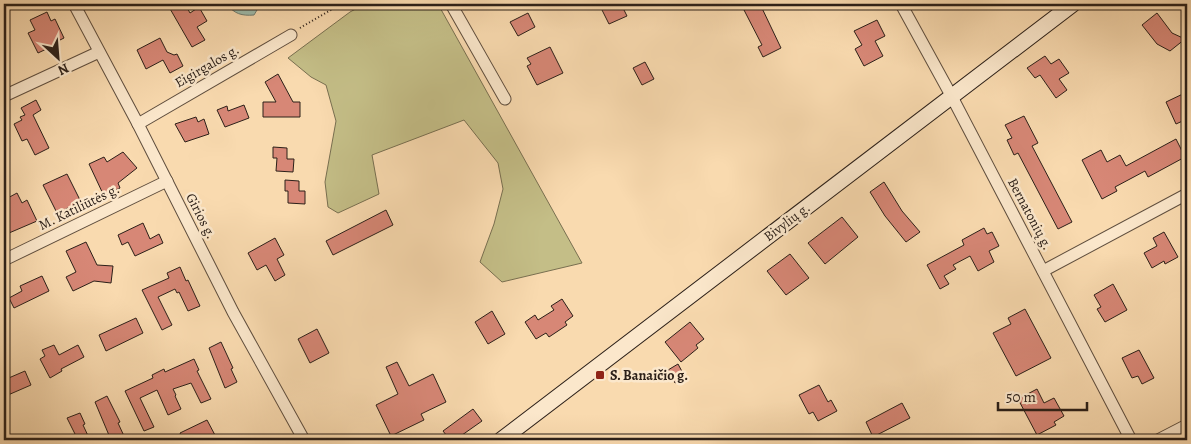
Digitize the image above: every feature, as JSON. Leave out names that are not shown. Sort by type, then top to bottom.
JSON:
[{"type":"street","name":"Girios g.","points":[[74,4],[138,124],[233,312],[304,440]]},
{"type":"street","points":[[451,4],[505,99]]},
{"type":"street","name":"Bernatonių g.","points":[[901,4],[952,97],[1131,440]]},
{"type":"street","name":"Bivylių g.","points":[[501,440],[1072,4]]},
{"type":"street","name":"Eigirgalos g.","points":[[138,124],[291,34]]},
{"type":"street","points":[[4,96],[99,52]]},
{"type":"street","name":"M. Katiliūtės g.","points":[[4,260],[167,181]]},
{"type":"street","points":[[1043,271],[1187,194]]},
{"type":"street","points":[[1158,440],[1187,425]]},
{"type":"path","points":[[291,34],[316,17],[341,4]]},
{"type":"shaded area","points":[[227,4],[258,4],[254,15],[242,15],[235,12]]},
{"type":"shaded area","points":[[365,4],[438,4],[582,263],[502,282],[480,262],[494,224],[503,189],[498,163],[464,120],[372,155],[379,194],[338,213],[328,207],[325,182],[336,121],[326,85],[311,77],[288,58],[350,12]]},
{"type":"building","points":[[175,4],[185,4],[190,13],[199,7],[207,21],[197,27],[205,40],[192,47],[169,7]]},
{"type":"building","points":[[599,4],[621,4],[627,16],[609,24]]},
{"type":"building","points":[[760,4],[781,48],[763,57],[758,47],[762,45],[744,10]]},
{"type":"building","points":[[47,12],[51,21],[55,19],[64,38],[54,43],[55,45],[38,53],[28,33],[35,30],[30,20]]},
{"type":"building","points":[[528,13],[535,27],[518,36],[510,22]]},
{"type":"building","points":[[1157,13],[1172,33],[1185,39],[1170,51],[1157,44],[1142,25]]},
{"type":"building","points":[[877,20],[885,36],[875,41],[883,56],[864,66],[855,49],[862,45],[854,31]]},
{"type":"building","points":[[160,38],[167,52],[174,55],[177,54],[183,66],[170,73],[163,60],[146,69],[137,50]]},
{"type":"building","points":[[550,47],[563,73],[537,85],[527,66],[531,64],[527,58]]},
{"type":"building","points":[[1045,56],[1051,64],[1059,59],[1069,73],[1059,79],[1067,90],[1056,98],[1040,75],[1035,78],[1027,68]]},
{"type":"building","points":[[645,62],[654,79],[642,85],[633,68]]},
{"type":"building","points":[[278,74],[293,102],[300,102],[300,117],[263,117],[263,102],[276,102],[265,82]]},
{"type":"building","points":[[1187,92],[1187,119],[1176,124],[1166,102]]},
{"type":"building","points":[[36,100],[41,110],[33,115],[49,148],[35,155],[27,139],[22,141],[14,124],[22,120],[20,117],[25,115],[21,108]]},
{"type":"building","points":[[244,105],[249,118],[225,127],[217,110],[227,106],[228,111]]},
{"type":"building","points":[[1024,116],[1038,143],[1032,146],[1072,222],[1058,229],[1018,153],[1014,155],[1007,140],[1012,138],[1005,125]]},
{"type":"building","points":[[196,117],[198,122],[204,119],[209,134],[185,142],[175,124]]},
{"type":"building","points":[[1176,139],[1185,157],[1148,177],[1145,171],[1115,187],[1117,191],[1102,199],[1082,160],[1101,150],[1107,162],[1120,155],[1126,166]]},
{"type":"building","points":[[273,147],[287,148],[287,159],[294,159],[293,172],[276,171],[277,158],[273,158]]},
{"type":"building","points":[[123,152],[137,168],[118,183],[120,188],[104,196],[89,164],[104,157],[107,162]]},
{"type":"building","points":[[67,174],[81,202],[57,213],[43,185]]},
{"type":"building","points":[[285,180],[299,181],[299,191],[305,191],[305,204],[288,203],[288,191],[285,191]]},
{"type":"building","points":[[884,182],[902,211],[920,232],[906,242],[885,216],[870,192]]},
{"type":"building","points":[[17,193],[22,203],[27,200],[37,221],[9,233],[4,222],[4,200]]},
{"type":"building","points":[[386,210],[393,225],[333,255],[326,241]]},
{"type":"building","points":[[842,217],[858,237],[825,264],[808,243]]},
{"type":"building","points":[[143,223],[150,239],[159,234],[163,243],[135,256],[128,242],[122,245],[118,235]]},
{"type":"building","points":[[984,228],[987,234],[992,232],[999,246],[989,251],[994,262],[978,271],[970,256],[953,265],[956,269],[944,276],[949,284],[940,289],[927,265],[964,245],[962,240]]},
{"type":"building","points":[[1164,232],[1178,257],[1165,264],[1164,261],[1152,268],[1144,253],[1157,246],[1153,238]]},
{"type":"building","points":[[275,238],[284,255],[277,259],[285,275],[275,281],[266,265],[257,270],[248,253]]},
{"type":"building","points":[[86,242],[97,265],[113,266],[111,283],[94,281],[73,291],[66,277],[76,272],[66,251]]},
{"type":"building","points":[[790,254],[809,278],[786,295],[767,271]]},
{"type":"building","points":[[180,267],[200,306],[188,311],[179,292],[177,293],[175,289],[158,297],[172,325],[162,330],[142,290],[169,278],[167,273]]},
{"type":"building","points":[[42,276],[49,291],[14,308],[9,298],[22,291],[20,286]]},
{"type":"building","points":[[1113,284],[1127,310],[1105,322],[1097,309],[1101,307],[1094,295]]},
{"type":"building","points":[[562,299],[573,316],[565,322],[567,325],[549,337],[546,333],[536,339],[525,322],[535,315],[538,320],[554,310],[551,306]]},
{"type":"building","points":[[1025,309],[1051,358],[1016,376],[993,333],[1011,324],[1008,318]]},
{"type":"building","points":[[492,311],[505,334],[488,344],[475,322]]},
{"type":"building","points":[[136,318],[143,333],[106,351],[99,335]]},
{"type":"building","points":[[690,322],[704,339],[696,345],[698,348],[681,362],[665,342]]},
{"type":"building","points":[[317,329],[329,353],[310,363],[298,339]]},
{"type":"building","points":[[221,342],[237,382],[225,388],[209,348]]},
{"type":"building","points":[[54,345],[59,355],[78,345],[84,357],[61,369],[62,371],[50,378],[40,359],[45,356],[42,350]]},
{"type":"building","points":[[1139,350],[1154,378],[1142,384],[1138,376],[1132,378],[1122,358]]},
{"type":"building","points":[[194,359],[199,370],[197,371],[211,399],[201,403],[191,383],[173,389],[181,409],[168,415],[157,390],[140,398],[154,427],[144,431],[125,391],[153,378],[152,375],[164,369],[165,372]]},
{"type":"building","points":[[397,362],[409,386],[433,374],[446,402],[421,414],[424,420],[391,436],[376,405],[398,394],[386,367]]},
{"type":"building","points":[[678,364],[685,377],[675,383],[668,370]]},
{"type":"building","points":[[25,371],[31,385],[8,395],[4,386],[4,380]]},
{"type":"building","points":[[819,385],[828,402],[831,400],[837,411],[818,421],[813,412],[809,414],[799,395]]},
{"type":"building","points":[[1037,389],[1044,403],[1054,398],[1064,416],[1054,422],[1056,425],[1037,435],[1018,399]]},
{"type":"building","points":[[107,396],[120,422],[118,423],[124,436],[115,440],[111,440],[95,402]]},
{"type":"building","points":[[902,403],[910,418],[873,437],[866,422]]},
{"type":"building","points":[[473,409],[482,421],[455,440],[450,440],[443,431]]},
{"type":"building","points":[[80,413],[90,440],[78,440],[67,418]]},
{"type":"building","points":[[207,420],[216,437],[210,440],[183,440],[180,433]]},
{"type":"place","name":"S. Banaičio g.","points":[[600,375]]}]
